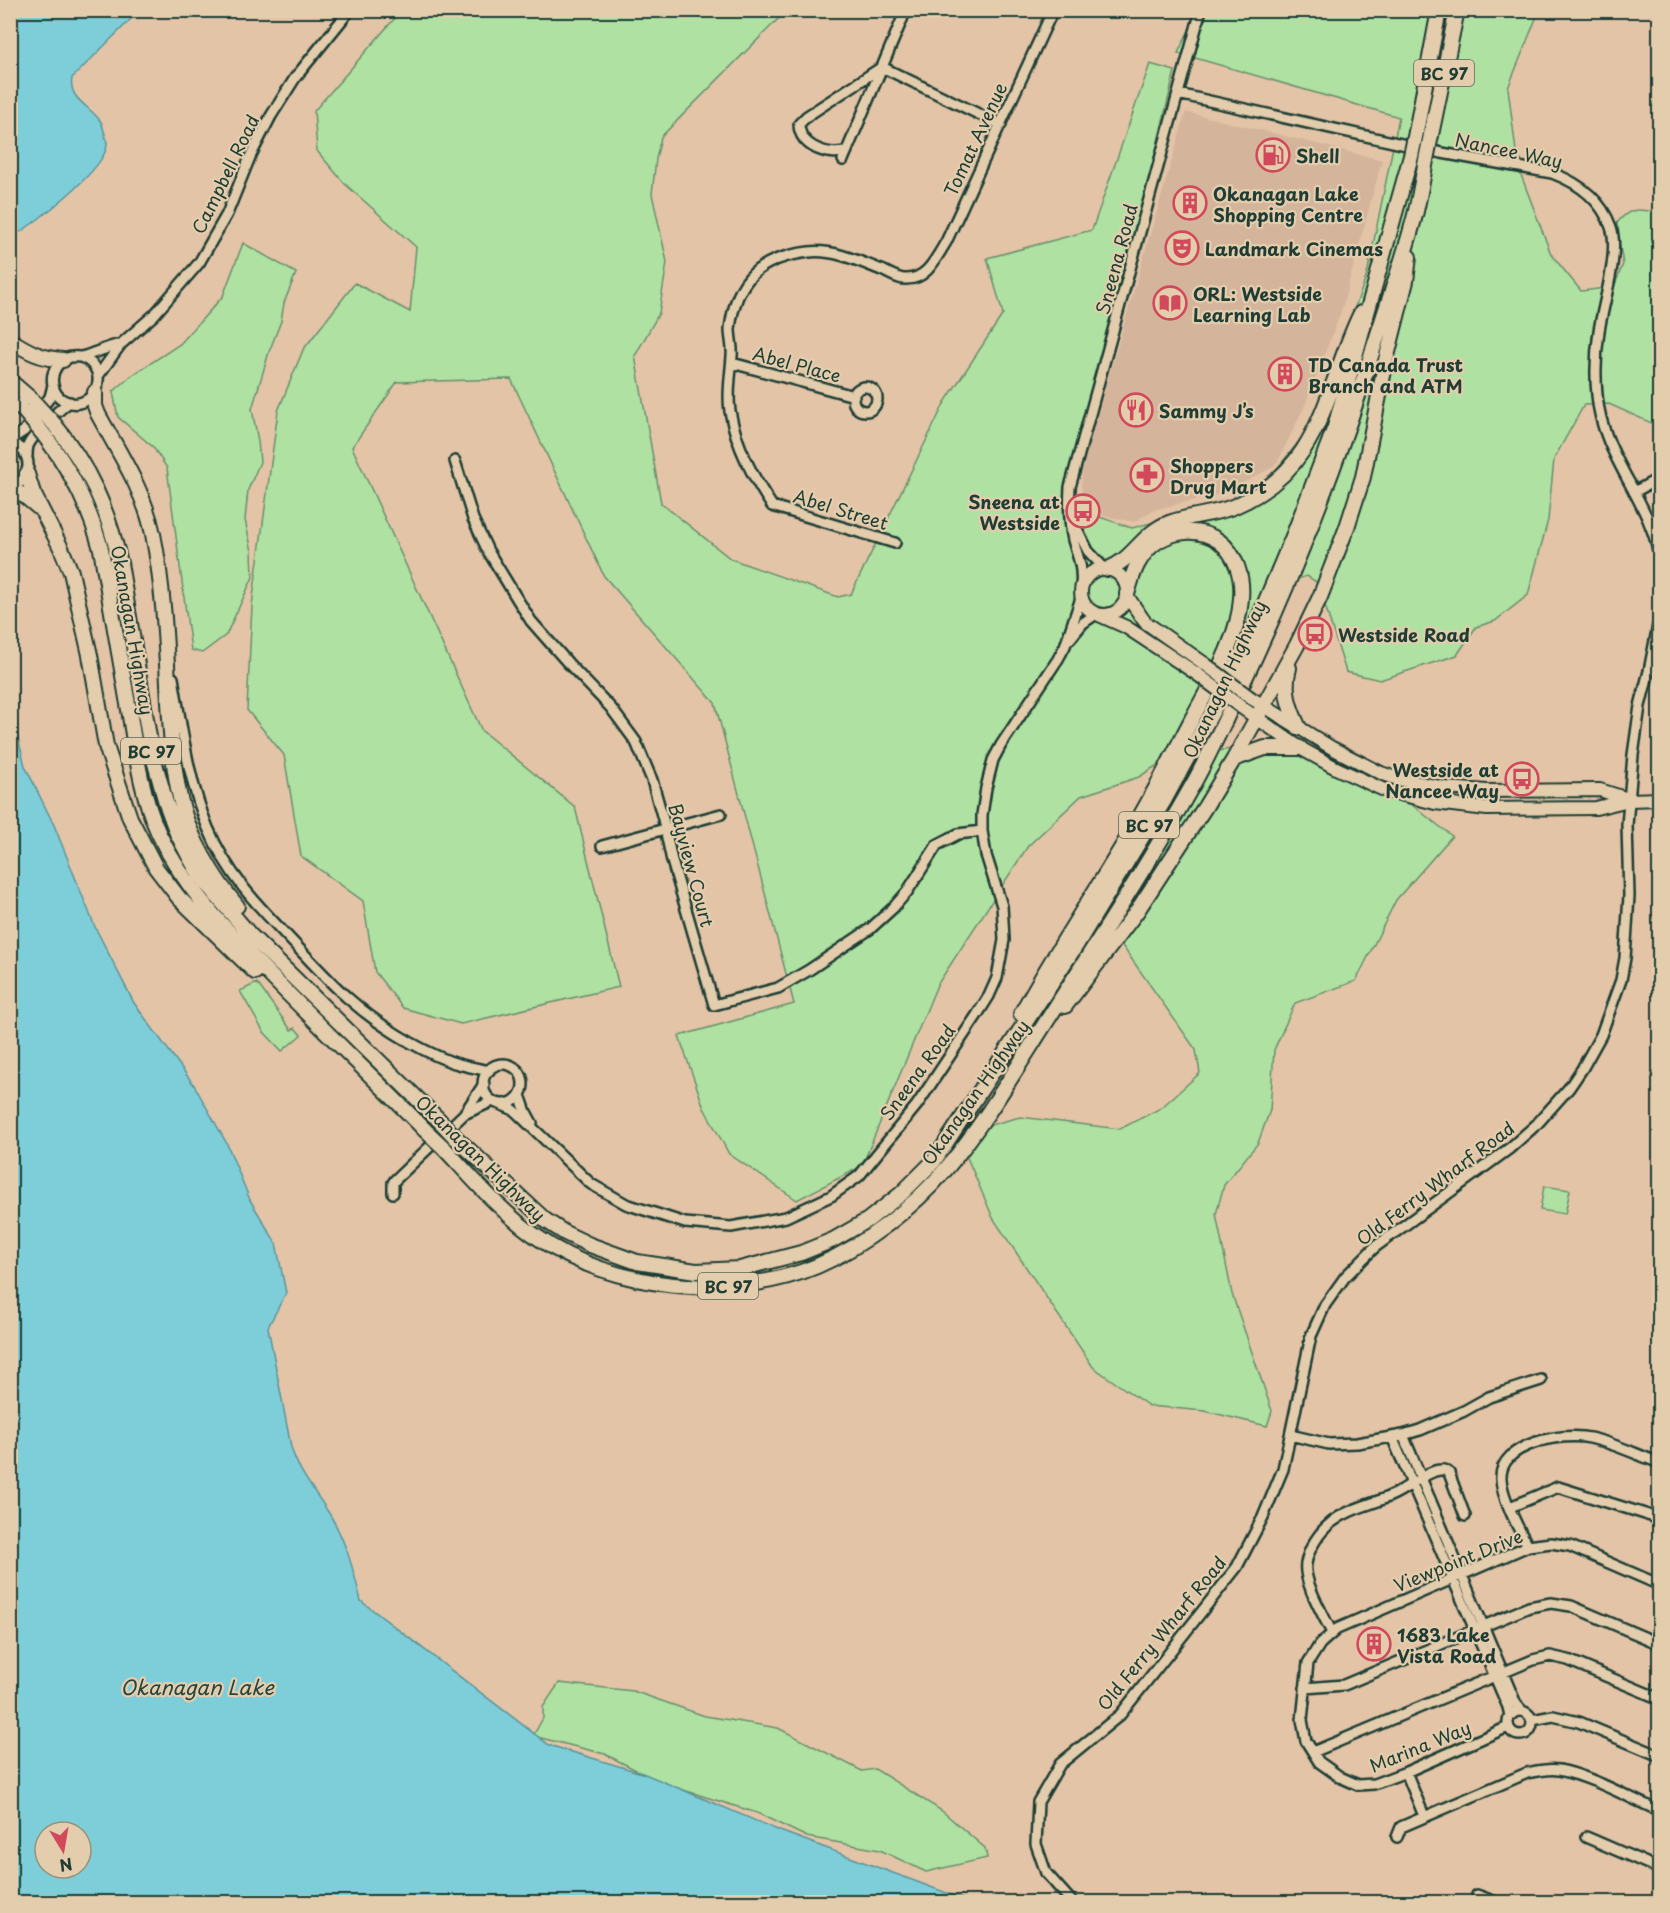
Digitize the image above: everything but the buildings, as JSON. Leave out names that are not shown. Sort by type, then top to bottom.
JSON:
[{"type":"highway","name":"Okanagan Highway","points":[[10,381],[32,400],[70,443],[95,486],[113,533],[120,563],[151,749],[166,803],[177,833],[200,876],[232,915],[345,1030],[455,1137],[545,1220],[582,1241],[637,1262],[696,1271],[740,1269],[801,1253],[833,1240],[868,1220],[901,1194],[934,1161],[1075,947],[1165,799],[1252,634],[1335,427],[1411,156],[1439,10]]},
{"type":"highway","name":"Okanagan Highway","points":[[10,400],[25,412],[72,475],[93,522],[101,549],[142,782],[158,832],[174,864],[191,888],[248,952],[331,1038],[516,1221],[535,1236],[560,1252],[622,1276],[668,1285],[728,1286],[764,1282],[815,1266],[863,1241],[913,1203],[946,1169],[990,1108],[1125,897],[1194,783],[1290,580],[1358,401],[1416,213],[1457,10]]},
{"type":"highway","points":[[990,1108],[1137,911],[1180,847],[1234,759],[1292,654],[1331,569],[1363,477],[1386,360],[1406,281],[1416,213]]},
{"type":"highway","points":[[1106,569],[1123,562],[1155,530],[1169,523],[1216,513],[1236,506],[1280,478],[1295,464],[1312,437],[1355,326],[1375,285]]},
{"type":"highway","points":[[10,340],[35,355],[63,360]]},
{"type":"highway","points":[[95,392],[95,406],[98,414],[129,469],[147,508],[153,534],[165,629],[173,765],[181,804],[205,859],[226,894],[345,1030]]},
{"type":"highway","points":[[27,474],[41,511],[71,572],[90,655],[106,746],[121,795],[145,849],[179,898],[233,952],[331,1038]]},
{"type":"highway","points":[[10,488],[26,497],[41,511]]},
{"type":"highway","points":[[974,1099],[1049,963],[1134,827],[1220,667],[1236,624],[1241,597],[1238,567],[1232,555],[1210,536],[1195,532],[1174,534],[1154,543],[1140,559],[1127,595]]},
{"type":"highway","points":[[1292,654],[1286,679],[1286,690],[1291,712],[1299,728]]},
{"type":"highway","points":[[1234,759],[1266,748],[1300,748]]},
{"type":"main road","points":[[1629,800],[1599,790],[1487,792],[1424,785],[1381,773],[1299,728],[1260,712],[1241,707],[1201,669],[1145,622],[1127,595],[1125,582],[1120,576],[1106,569],[1096,570],[1089,574],[1081,592],[1087,608],[1126,627],[1201,669],[1251,698],[1260,712],[1300,748],[1384,790],[1435,803],[1487,809],[1596,808],[1629,800],[1659,799]]},
{"type":"main road","points":[[1097,614],[1113,613],[1119,609],[1127,595]]},
{"type":"street","name":"Campbell Road","points":[[98,376],[120,344],[154,315],[199,263],[227,214],[250,157],[271,116],[295,78],[350,10]]},
{"type":"street","points":[[882,67],[807,116],[799,129],[803,137],[824,152],[845,156],[906,10]]},
{"type":"street","name":"Tomat Avenue","points":[[920,276],[932,266],[946,242],[1053,10]]},
{"type":"street","name":"Sneena Road","points":[[1065,646],[1081,592],[1081,566],[1073,540],[1070,516],[1070,487],[1073,471],[1202,10]]},
{"type":"street","points":[[882,67],[1001,125]]},
{"type":"street","name":"Nancee Way","points":[[1178,94],[1442,153],[1552,173],[1566,178],[1590,194],[1607,219],[1614,239],[1613,260],[1599,334],[1596,376],[1600,416],[1612,452],[1652,530],[1659,561]]},
{"type":"street","name":"Abel Street","points":[[895,543],[772,506],[750,471],[730,410],[729,385],[732,363],[730,330],[735,304],[744,284],[755,270],[767,262],[811,251],[837,254],[904,279],[920,276]]},
{"type":"street","name":"Campbell Road","points":[[81,357],[120,344]]},
{"type":"street","points":[[10,488],[21,482],[27,474],[28,446],[32,440],[60,409],[70,402],[84,401],[95,392],[98,376],[93,364],[81,357],[69,358],[63,360],[54,371],[51,397],[24,431],[10,441],[19,446],[27,456]]},
{"type":"street","name":"Abel Place","points":[[732,363],[854,396]]},
{"type":"street","points":[[52,385],[59,396],[70,402]]},
{"type":"street","name":"Bayview Court","points":[[455,461],[473,519],[488,551],[531,621],[563,659],[611,708],[636,742],[652,780],[672,861],[714,1005],[777,988],[816,965],[870,929],[894,908],[937,845],[958,834],[982,831]]},
{"type":"street","points":[[1634,492],[1659,478]]},
{"type":"street","name":"Sneena Road","points":[[1070,516],[1088,551],[1106,569]]},
{"type":"street","name":"Sneena Road","points":[[497,1103],[514,1110],[591,1184],[626,1204],[685,1223],[731,1227],[786,1217],[831,1196],[859,1176],[917,1105],[983,1006],[997,978],[1004,940],[1004,921],[1002,906],[986,855],[982,831],[988,777],[1001,745],[1065,646],[1083,623],[1097,614]]},
{"type":"street","points":[[1629,800],[1635,736],[1659,615]]},
{"type":"street","points":[[165,629],[189,768],[196,795],[208,829],[225,864],[247,895],[349,1000],[372,1017],[401,1036],[450,1062],[489,1071]]},
{"type":"street","points":[[1648,677],[1659,679]]},
{"type":"street","name":"Old Ferry Wharf Road","points":[[1072,1902],[1046,1873],[1036,1844],[1038,1802],[1060,1764],[1120,1715],[1237,1568],[1263,1517],[1283,1469],[1311,1336],[1325,1305],[1345,1277],[1375,1247],[1524,1137],[1569,1088],[1597,1044],[1609,1016],[1625,958],[1629,896],[1627,825],[1629,800]]},
{"type":"street","points":[[602,846],[721,814]]},
{"type":"street","points":[[393,1193],[393,1183],[402,1171],[464,1114],[484,1084],[489,1071],[496,1066],[504,1065],[519,1072],[523,1080],[523,1088],[515,1100],[508,1104],[497,1103],[464,1114]]},
{"type":"street","points":[[484,1084],[488,1097],[497,1103]]},
{"type":"street","name":"Sneena Road","points":[[520,1095],[526,1112],[538,1132]]},
{"type":"street","points":[[1290,1435],[1329,1444],[1357,1443],[1403,1435],[1464,1411],[1489,1397],[1541,1380]]},
{"type":"street","points":[[1403,1435],[1457,1577]]},
{"type":"street","points":[[1528,1546],[1502,1488],[1501,1476],[1505,1460],[1524,1446],[1578,1436],[1592,1438],[1659,1463]]},
{"type":"street","points":[[1392,1437],[1499,1674],[1516,1704],[1532,1720],[1532,1727],[1526,1734],[1517,1736],[1508,1727],[1510,1716],[1499,1674]]},
{"type":"street","points":[[1332,1633],[1306,1577],[1305,1564],[1320,1535],[1332,1522],[1399,1492],[1421,1478],[1440,1470],[1449,1473],[1465,1516]]},
{"type":"street","points":[[1510,1507],[1557,1487],[1659,1520]]},
{"type":"street","name":"Viewpoint Drive","points":[[1305,1688],[1308,1663],[1320,1644],[1337,1629],[1528,1546],[1551,1543],[1570,1546],[1659,1585]]},
{"type":"street","points":[[1305,1688],[1344,1685],[1529,1606],[1551,1603],[1571,1606],[1659,1644]]},
{"type":"street","points":[[1313,1752],[1533,1660],[1550,1656],[1568,1660],[1659,1699]]},
{"type":"street","name":"Marina Way","points":[[1305,1688],[1302,1719],[1306,1741],[1319,1762],[1358,1785],[1374,1784],[1406,1772],[1508,1727]]},
{"type":"street","points":[[1510,1716],[1522,1711]]},
{"type":"street","points":[[1532,1720],[1552,1716],[1579,1722],[1659,1756]]},
{"type":"street","points":[[1397,1837],[1401,1827],[1424,1816],[1527,1773],[1543,1770],[1558,1770],[1580,1776],[1659,1811]]},
{"type":"street","points":[[1406,1772],[1424,1816]]},
{"type":"street","points":[[1586,1837],[1659,1869]]},
{"type":"street","points":[[1478,1895],[1496,1902]]},
{"type":"shaded area","name":"Okanagan Lake Shopping Centre","points":[[1186,112],[1382,160],[1341,312],[1305,405],[1278,461],[1271,468],[1224,493],[1153,510],[1134,522],[1087,512],[1081,486],[1083,465]]},
{"type":"green space","points":[[401,11],[786,11],[661,137],[652,194],[667,262],[659,313],[635,356],[661,503],[731,559],[838,597],[851,594],[945,402],[1003,314],[987,258],[1092,230],[1150,64],[1175,71],[1075,485],[1076,509],[1132,528],[1229,502],[1271,476],[1305,434],[1367,275],[1399,117],[1178,53],[1198,11],[1539,11],[1508,88],[1518,167],[1551,254],[1581,291],[1614,287],[1623,264],[1616,224],[1621,218],[1635,210],[1659,213],[1659,429],[1656,425],[1609,404],[1584,405],[1554,459],[1548,520],[1528,595],[1495,621],[1476,627],[1457,655],[1380,680],[1346,672],[1318,583],[1307,576],[1294,580],[1182,749],[1139,777],[1081,796],[1028,846],[937,985],[862,1166],[797,1200],[729,1154],[704,1108],[679,1036],[794,1004],[715,703],[604,576],[511,379],[397,382],[352,447],[482,731],[575,807],[619,987],[461,1024],[403,1008],[375,972],[363,901],[301,856],[284,755],[247,710],[252,605],[278,411],[303,350],[355,283],[410,312],[416,247],[345,184],[317,151],[314,111]]},
{"type":"green space","points":[[243,243],[296,273],[284,303],[281,321],[252,409],[260,462],[248,490],[245,520],[252,551],[253,577],[226,635],[202,653],[191,650],[167,468],[153,447],[118,417],[113,392],[131,376],[180,344],[223,296]]},
{"type":"green space","points":[[1281,743],[1350,757],[1452,836],[1396,900],[1356,981],[1295,1003],[1274,1050],[1270,1110],[1258,1143],[1224,1185],[1216,1214],[1232,1294],[1272,1411],[1267,1426],[1205,1411],[1149,1406],[1093,1367],[993,1218],[963,1148],[975,1129],[1020,1117],[1120,1129],[1161,1108],[1200,1073],[1196,1050],[1094,906],[1200,753]]},
{"type":"green space","points":[[257,983],[291,1030],[295,1028],[301,1035],[282,1051],[263,1031],[240,991]]},
{"type":"green space","points":[[1544,1186],[1570,1190],[1565,1214],[1540,1210]]},
{"type":"green space","points":[[559,1683],[633,1691],[705,1716],[778,1728],[862,1771],[875,1769],[942,1811],[985,1848],[987,1858],[926,1872],[880,1850],[807,1837],[757,1813],[661,1783],[605,1754],[533,1736],[543,1718],[543,1707]]},
{"type":"water","points":[[10,11],[139,11],[72,78],[73,92],[101,122],[107,145],[103,156],[82,182],[35,222],[11,238]]},
{"type":"water","name":"Okanagan Lake","points":[[10,706],[25,766],[54,825],[95,927],[134,1003],[194,1085],[227,1144],[250,1200],[276,1243],[286,1293],[268,1327],[291,1447],[303,1473],[341,1535],[361,1601],[549,1745],[645,1774],[780,1831],[971,1902],[11,1902]]},
{"type":"place","name":"Shell","points":[[1273,155]]},
{"type":"place","name":"Okanagan Lake Shopping Centre","points":[[1190,203]]},
{"type":"place","name":"Landmark Cinemas","points":[[1182,248]]},
{"type":"place","name":"ORL: Westside Learning Lab","points":[[1170,303]]},
{"type":"place","name":"TD Canada Trust Branch and ATM","points":[[1285,374]]},
{"type":"place","name":"Sammy J’s","points":[[1136,410]]},
{"type":"place","name":"Shoppers Drug Mart","points":[[1147,475]]},
{"type":"place","name":"Sneena at Westside","points":[[1083,511]]},
{"type":"place","name":"Westside Road","points":[[1315,634]]},
{"type":"place","name":"Westside at Nancee Way","points":[[1522,779]]},
{"type":"place","name":"1683 Lake Vista Road","points":[[1374,1644]]}]
